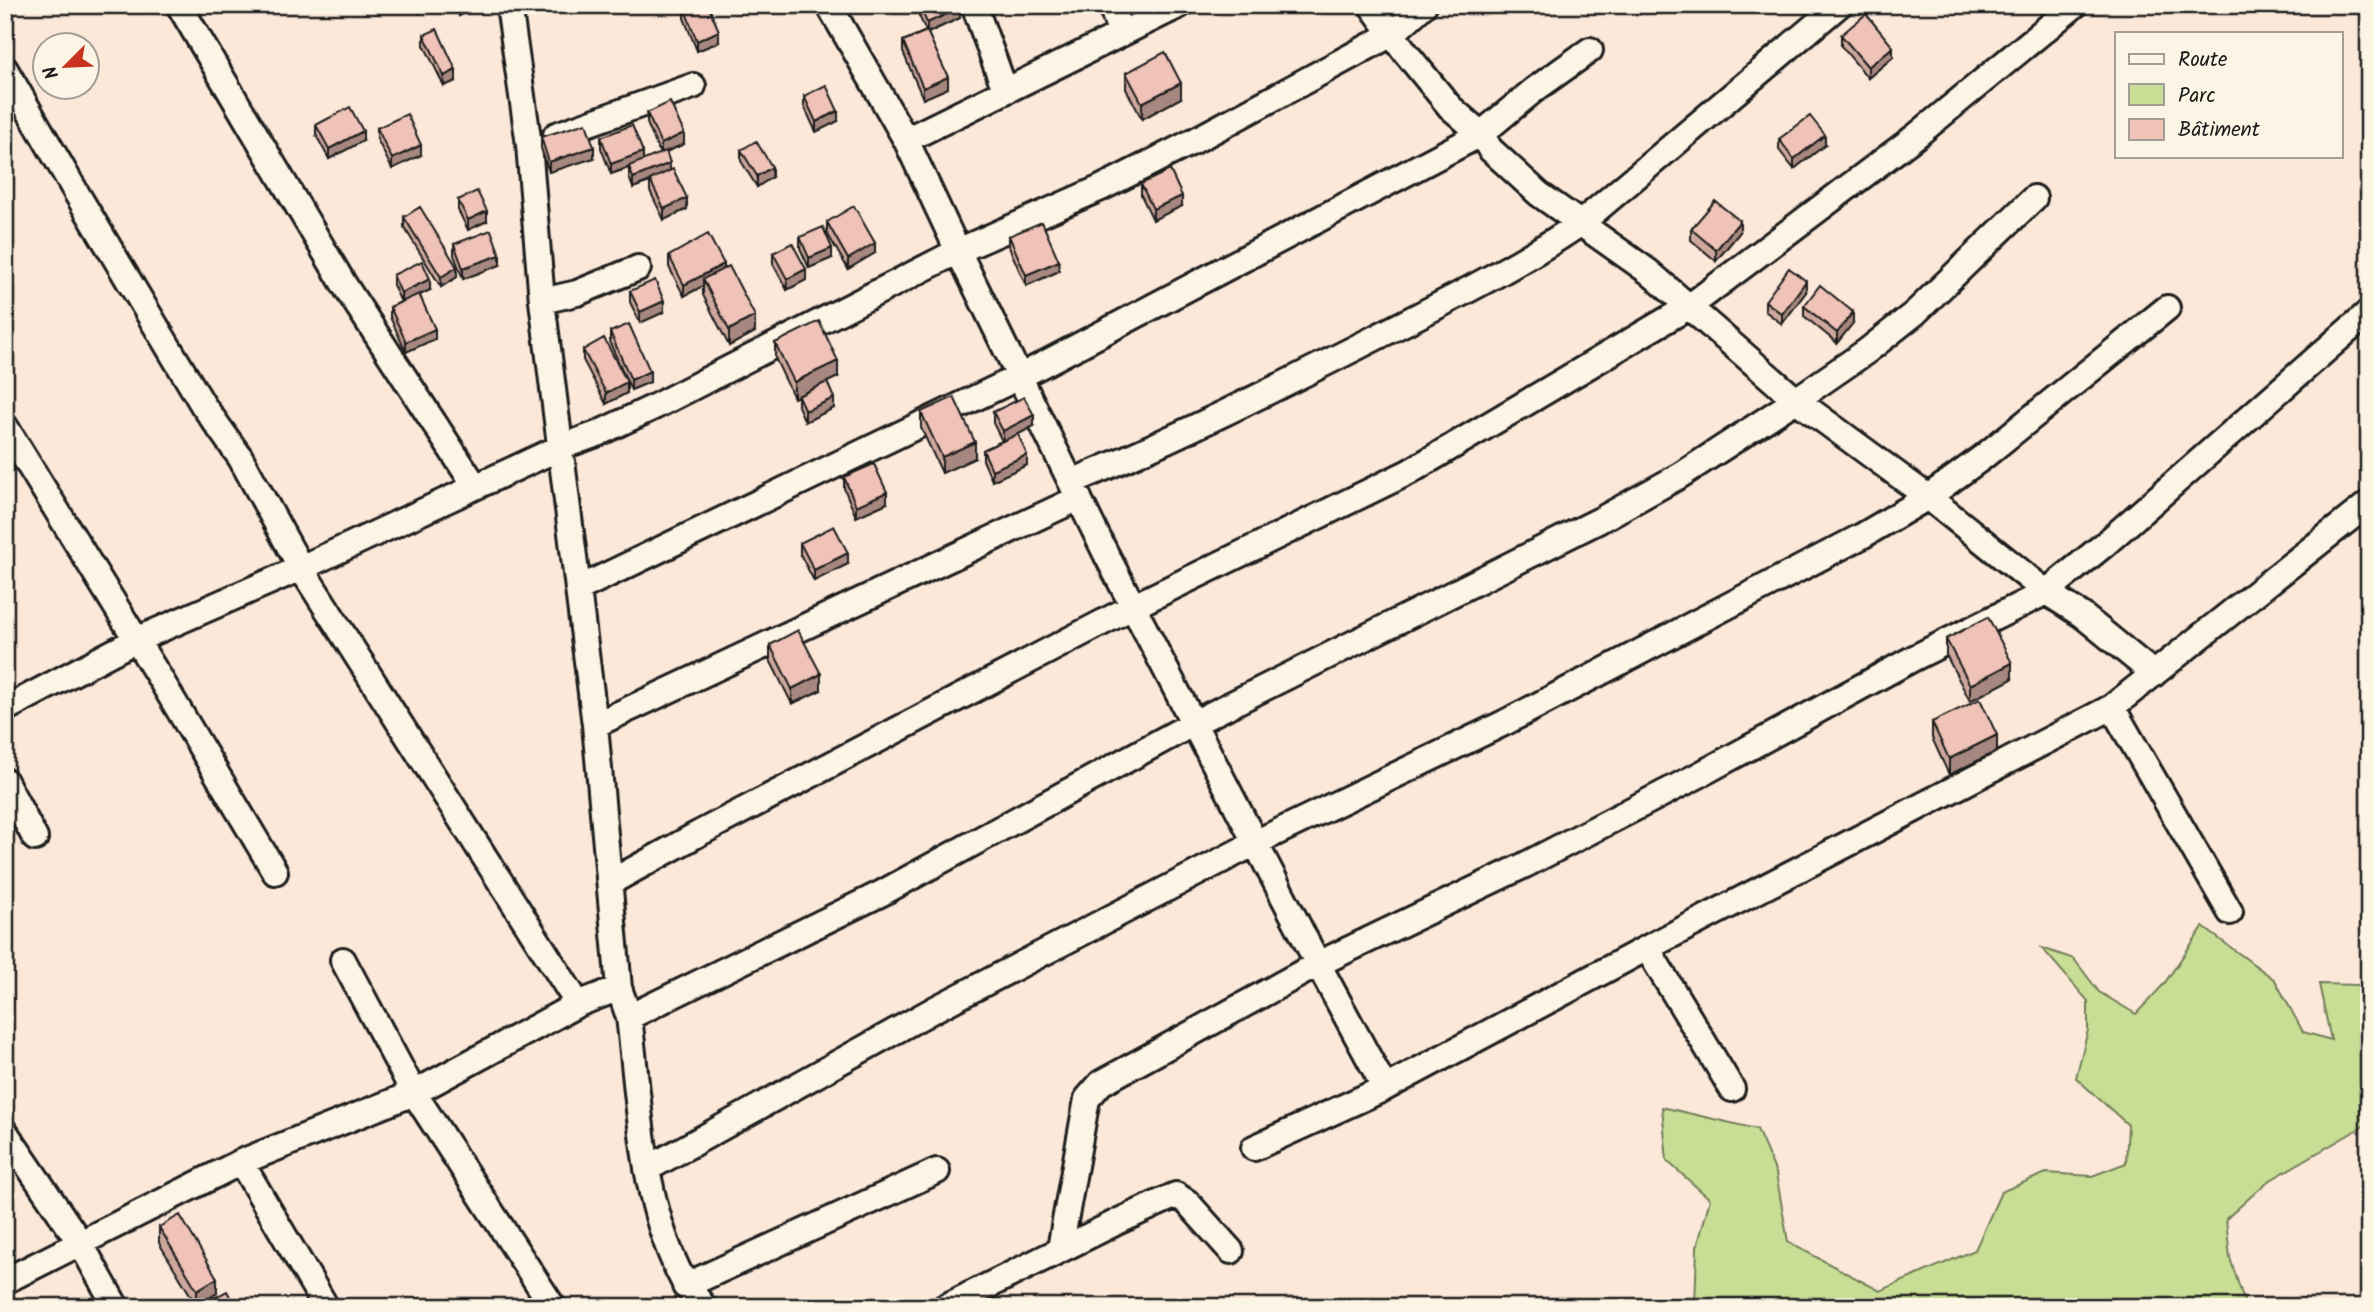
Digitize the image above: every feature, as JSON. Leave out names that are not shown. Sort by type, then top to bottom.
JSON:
[{"type":"street","points":[[179,5],[345,286],[475,486]]},
{"type":"street","points":[[509,5],[529,145],[542,301],[595,725],[619,988],[629,1017],[654,1209],[685,1286],[704,1307]]},
{"type":"street","points":[[829,5],[906,140],[1075,490],[1318,964],[1385,1087]]},
{"type":"street","points":[[974,5],[1005,90]]},
{"type":"street","points":[[1111,5],[1121,34]]},
{"type":"street","points":[[906,140],[1180,5]]},
{"type":"street","points":[[1371,5],[1450,107],[1481,134],[1490,149],[1510,169],[1539,194],[1649,272],[1796,400],[1928,497],[2154,674]]},
{"type":"street","points":[[5,709],[136,640],[654,407],[958,251],[1101,188],[1392,34],[1424,5]]},
{"type":"street","points":[[595,725],[1075,490],[1150,449],[1280,387],[1540,251],[1581,223],[1839,5]]},
{"type":"street","points":[[611,882],[722,821],[1134,606],[1409,471],[1690,306],[1916,136],[2075,5]]},
{"type":"street","points":[[578,589],[1019,377],[1481,134],[1534,90],[1590,50]]},
{"type":"street","points":[[5,69],[203,405],[240,457],[301,568],[578,1004]]},
{"type":"street","points":[[529,145],[692,86]]},
{"type":"street","points":[[629,1017],[882,893],[1195,723],[1600,520],[1681,475],[1867,351],[1915,313],[2034,198]]},
{"type":"street","points":[[542,301],[577,293],[638,268]]},
{"type":"street","points":[[648,1169],[935,1009],[1257,842],[1504,723],[1862,536],[1928,497],[1983,457],[2167,308]]},
{"type":"street","points":[[1060,1249],[1087,1099],[1101,1083],[1318,964],[1525,865],[1699,775],[1914,658],[2046,592],[2105,544],[2369,312]]},
{"type":"street","points":[[5,426],[275,873]]},
{"type":"street","points":[[1254,1148],[1385,1087],[2112,707],[2369,503]]},
{"type":"street","points":[[2112,707],[2230,912]]},
{"type":"street","points":[[5,781],[35,838]]},
{"type":"street","points":[[1647,948],[1732,1089]]},
{"type":"street","points":[[343,960],[414,1093],[553,1307]]},
{"type":"street","points":[[5,1281],[241,1162],[414,1093],[578,1004],[619,988]]},
{"type":"street","points":[[5,1132],[81,1244],[116,1307]]},
{"type":"street","points":[[241,1162],[326,1307]]},
{"type":"street","points":[[685,1286],[937,1171]]},
{"type":"street","points":[[945,1307],[1175,1195],[1187,1202],[1231,1251]]},
{"type":"green space","points":[[2203,927],[2275,980],[2303,1032],[2331,1040],[2319,984],[2359,985],[2369,997],[2369,1123],[2267,1182],[2226,1219],[2230,1258],[2246,1307],[1695,1307],[1697,1247],[1710,1199],[1667,1161],[1662,1107],[1757,1129],[1776,1173],[1788,1242],[1880,1291],[1975,1250],[2001,1192],[2046,1173],[2092,1176],[2126,1163],[2128,1125],[2076,1078],[2088,1030],[2088,1001],[2042,948],[2074,959],[2099,992],[2136,1014],[2164,984]]},
{"type":"building","points":[[708,5],[719,31],[697,41],[684,7]]},
{"type":"building","points":[[919,5],[959,5],[960,8],[927,23]]},
{"type":"building","points":[[1866,14],[1893,47],[1868,67],[1841,35]]},
{"type":"building","points":[[437,29],[456,70],[444,76],[424,35]]},
{"type":"building","points":[[927,31],[948,77],[923,88],[903,41]]},
{"type":"building","points":[[1165,52],[1181,83],[1142,103],[1126,73]]},
{"type":"building","points":[[826,85],[838,111],[816,122],[804,96]]},
{"type":"building","points":[[670,102],[684,133],[661,144],[647,113]]},
{"type":"building","points":[[350,107],[363,131],[329,149],[316,125]]},
{"type":"building","points":[[407,114],[421,145],[392,159],[377,128]]},
{"type":"building","points":[[1810,116],[1825,135],[1794,159],[1779,139]]},
{"type":"building","points":[[586,123],[594,147],[549,162],[541,137]]},
{"type":"building","points":[[632,125],[643,152],[611,164],[601,137]]},
{"type":"building","points":[[756,141],[772,167],[757,176],[741,150]]},
{"type":"building","points":[[666,151],[670,163],[633,178],[629,166]]},
{"type":"building","points":[[673,169],[687,198],[664,209],[650,180]]},
{"type":"building","points":[[1170,170],[1182,196],[1153,209],[1141,184]]},
{"type":"building","points":[[477,191],[487,211],[468,220],[458,200]]},
{"type":"building","points":[[1715,201],[1740,221],[1716,250],[1691,229]]},
{"type":"building","points":[[854,206],[875,243],[848,259],[827,222]]},
{"type":"building","points":[[420,207],[457,267],[441,277],[404,217]]},
{"type":"building","points":[[1042,222],[1059,261],[1026,275],[1009,236]]},
{"type":"building","points":[[823,227],[832,248],[809,258],[800,237]]},
{"type":"building","points":[[491,230],[500,255],[463,268],[454,244]]},
{"type":"building","points":[[708,234],[724,264],[684,285],[669,256]]},
{"type":"building","points":[[792,243],[806,269],[787,279],[773,253]]},
{"type":"building","points":[[422,261],[430,279],[401,293],[393,275]]},
{"type":"building","points":[[729,266],[755,316],[729,330],[703,279]]},
{"type":"building","points":[[1789,268],[1806,281],[1782,314],[1765,301]]},
{"type":"building","points":[[655,280],[664,301],[640,312],[630,291]]},
{"type":"building","points":[[1820,285],[1853,312],[1837,333],[1804,306]]},
{"type":"building","points":[[419,294],[435,329],[406,342],[390,307]]},
{"type":"building","points":[[819,321],[838,361],[794,382],[775,343]]},
{"type":"building","points":[[629,324],[650,371],[631,380],[610,332]]},
{"type":"building","points":[[604,338],[627,382],[606,393],[583,350]]},
{"type":"building","points":[[827,382],[834,398],[805,411],[798,396]]},
{"type":"building","points":[[954,397],[975,442],[942,457],[921,412]]},
{"type":"building","points":[[1024,397],[1034,415],[1003,431],[993,412]]},
{"type":"building","points":[[1018,434],[1027,455],[992,470],[983,450]]},
{"type":"building","points":[[874,464],[887,492],[856,506],[844,477]]},
{"type":"building","points":[[834,526],[848,553],[814,570],[800,543]]},
{"type":"building","points":[[1988,617],[2012,663],[1970,685],[1946,639]]},
{"type":"building","points":[[798,630],[821,674],[792,689],[770,645]]},
{"type":"building","points":[[1980,699],[1997,735],[1949,759],[1932,722]]},
{"type":"building","points":[[180,1215],[217,1278],[197,1290],[159,1227]]},
{"type":"building","points":[[227,1291],[235,1307],[202,1307],[201,1305]]}]
